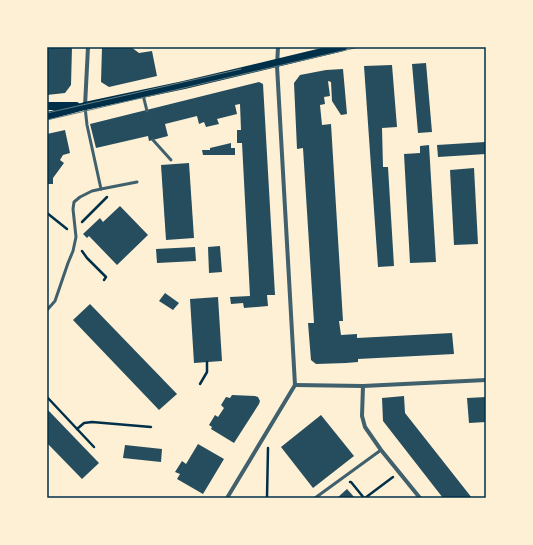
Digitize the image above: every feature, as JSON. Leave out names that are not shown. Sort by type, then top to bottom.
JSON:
[{"type":"main road","points":[[47,116],[342,47]]},
{"type":"main road","points":[[47,106],[85,106]]},
{"type":"street","points":[[85,106],[88,47]]},
{"type":"street","points":[[227,498],[295,385],[277,63],[278,47]]},
{"type":"street","points":[[295,385],[363,386],[486,380]]},
{"type":"street","points":[[363,386],[362,416],[365,427],[381,450],[420,498]]},
{"type":"lane","points":[[142,94],[147,111]]},
{"type":"lane","points":[[85,106],[87,125],[101,189]]},
{"type":"lane","points":[[153,140],[171,160]]},
{"type":"lane","points":[[47,310],[55,301],[73,251],[76,237],[73,209],[74,202],[92,191],[137,182]]},
{"type":"lane","points":[[315,498],[381,450]]},
{"type":"path","points":[[75,228],[118,185]]},
{"type":"path","points":[[47,213],[73,234],[75,241]]},
{"type":"path","points":[[87,258],[106,277],[104,280]]},
{"type":"path","points":[[200,384],[207,372],[207,362]]},
{"type":"path","points":[[47,397],[94,447]]},
{"type":"path","points":[[77,429],[84,423],[92,422],[151,427]]},
{"type":"path","points":[[267,498],[268,429]]},
{"type":"path","points":[[340,480],[346,486],[351,482],[364,498],[399,472]]},
{"type":"building","points":[[47,47],[72,47],[71,85],[65,93],[47,95]]},
{"type":"building","points":[[102,47],[131,47],[139,53],[152,51],[157,76],[109,87],[101,82]]},
{"type":"building","points":[[426,63],[432,132],[418,133],[412,64]]},
{"type":"building","points":[[392,65],[397,127],[382,128],[383,167],[388,167],[394,266],[378,267],[364,66]]},
{"type":"building","points":[[343,69],[347,114],[341,115],[332,101],[331,82],[328,81],[330,96],[324,97],[325,104],[320,105],[322,125],[331,124],[343,321],[339,321],[341,335],[357,334],[357,338],[452,333],[454,354],[358,359],[358,362],[346,363],[316,364],[311,360],[308,323],[314,323],[303,148],[297,149],[294,83],[300,75],[326,70]]},
{"type":"building","points":[[259,82],[263,84],[275,295],[267,295],[268,306],[244,308],[243,303],[231,304],[230,297],[250,296],[242,143],[237,143],[237,130],[241,130],[240,104],[235,105],[237,114],[217,119],[219,124],[206,127],[204,122],[199,124],[197,116],[165,124],[168,136],[149,141],[148,136],[96,148],[90,124]]},
{"type":"building","points":[[65,130],[70,153],[63,155],[60,160],[64,163],[53,178],[53,184],[47,184],[47,134]]},
{"type":"building","points":[[485,142],[486,154],[438,157],[437,145]]},
{"type":"building","points":[[231,143],[231,148],[235,148],[235,155],[203,155],[202,150],[210,150],[210,148]]},
{"type":"building","points":[[429,145],[436,262],[410,263],[404,154],[420,153],[420,146]]},
{"type":"building","points":[[189,163],[194,238],[166,240],[161,165]]},
{"type":"building","points":[[474,168],[478,244],[454,245],[450,170]]},
{"type":"building","points":[[120,206],[148,235],[117,265],[89,236],[87,238],[83,234],[100,218],[103,222]]},
{"type":"building","points":[[220,246],[222,272],[209,273],[208,247]]},
{"type":"building","points":[[195,247],[196,261],[157,263],[156,249]]},
{"type":"building","points":[[165,293],[179,303],[173,310],[159,301]]},
{"type":"building","points":[[218,297],[222,361],[194,363],[190,299]]},
{"type":"building","points":[[90,304],[177,394],[159,410],[73,320]]},
{"type":"building","points":[[232,395],[255,396],[258,397],[260,401],[234,443],[211,429],[212,427],[209,425],[215,415],[218,417],[224,408],[221,405],[226,397],[230,398]]},
{"type":"building","points":[[404,396],[405,413],[472,498],[443,498],[383,421],[382,398]]},
{"type":"building","points":[[486,397],[486,422],[469,423],[467,398]]},
{"type":"building","points":[[47,409],[99,463],[82,479],[47,443]]},
{"type":"building","points":[[321,415],[354,456],[313,488],[281,447]]},
{"type":"building","points":[[198,444],[224,459],[203,494],[177,479],[180,474],[175,472],[182,461],[186,464]]},
{"type":"building","points":[[125,445],[162,449],[161,462],[123,458]]},
{"type":"building","points":[[347,489],[355,498],[337,498]]},
{"type":"tram line","points":[[47,120],[359,47]]},
{"type":"tram line","points":[[47,113],[241,69]]}]
